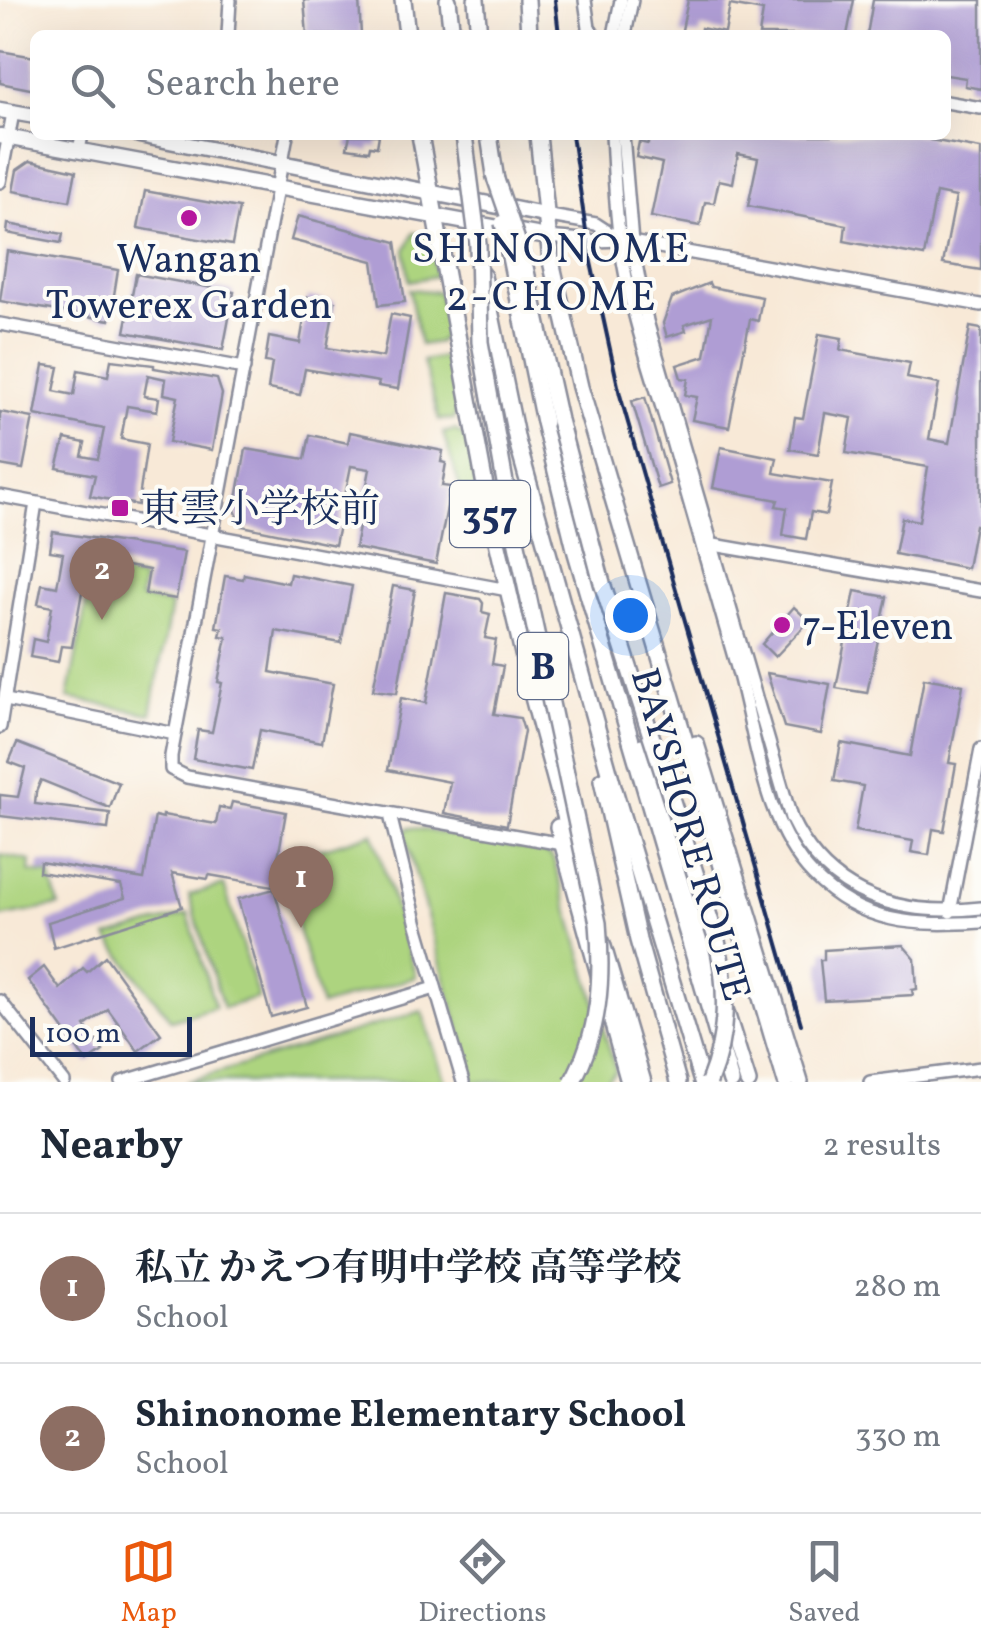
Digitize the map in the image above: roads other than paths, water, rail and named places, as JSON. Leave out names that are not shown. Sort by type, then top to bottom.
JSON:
[{"type":"highway","points":[[403,0],[406,30]]},
{"type":"highway","points":[[448,0],[451,30]]},
{"type":"highway","points":[[476,0],[481,30]]},
{"type":"highway","points":[[483,30],[486,0]]},
{"type":"highway","points":[[526,0],[529,30]]},
{"type":"highway","name":"357","points":[[421,140],[461,371],[534,701],[642,1082]]},
{"type":"highway","name":"BAYSHORE ROUTE","points":[[465,140],[478,246],[517,441],[705,1082]]},
{"type":"highway","name":"BAYSHORE ROUTE","points":[[490,140],[544,422],[576,553],[731,1082]]},
{"type":"highway","points":[[538,140],[547,236],[589,422],[666,682],[795,1079]]},
{"type":"highway","points":[[494,174],[524,258],[559,420],[596,564],[717,941],[725,978],[726,1014],[719,1053],[705,1082]]},
{"type":"highway","name":"B","points":[[478,246],[480,342],[488,389],[518,551],[598,922],[598,1004],[585,1056],[572,1082]]},
{"type":"highway","points":[[576,553],[652,774],[748,1082]]},
{"type":"highway","points":[[549,559],[554,594],[621,870],[678,1082]]},
{"type":"highway","points":[[666,682],[688,721],[755,934],[795,1079]]},
{"type":"highway","points":[[534,701],[562,844],[629,1082]]},
{"type":"main road","points":[[4,137],[30,139]]},
{"type":"main road","points":[[50,140],[81,142],[278,186],[547,236]]},
{"type":"main road","points":[[165,140],[544,215]]},
{"type":"street","points":[[228,30],[230,0]]},
{"type":"street","points":[[585,0],[590,30]]},
{"type":"street","points":[[615,30],[621,0]]},
{"type":"street","points":[[626,30],[632,0]]},
{"type":"street","points":[[951,103],[981,108]]},
{"type":"street","points":[[0,182],[7,112]]},
{"type":"street","points":[[286,140],[170,764],[176,773],[562,844]]},
{"type":"street","points":[[613,140],[637,326],[782,834],[812,874],[858,908],[913,924],[981,922]]},
{"type":"street","points":[[623,140],[626,241],[786,804],[804,843],[829,870],[866,895],[898,907],[950,912],[981,908]]},
{"type":"street","points":[[544,215],[596,224],[626,241]]},
{"type":"street","points":[[547,236],[626,241],[981,304]]},
{"type":"street","points":[[0,324],[244,368]]},
{"type":"street","points":[[0,496],[508,590]]},
{"type":"street","points":[[0,727],[36,503]]},
{"type":"street","points":[[714,545],[981,590]]},
{"type":"street","points":[[0,640],[14,643]]},
{"type":"street","points":[[6,700],[175,734]]},
{"type":"street","points":[[950,912],[981,749]]},
{"type":"street","points":[[390,815],[463,1082]]},
{"type":"street","points":[[122,1082],[435,988]]},
{"type":"street","points":[[0,1001],[64,1082]]},
{"type":"street","points":[[870,1082],[981,1068]]},
{"type":"railway","points":[[555,0],[558,30]]},
{"type":"railway","points":[[573,140],[590,258],[620,395],[801,1024]]},
{"type":"place","name":"Wangan Towerex Garden","points":[[189,218]]},
{"type":"place","name":"東雲小学校前","points":[[120,508]]},
{"type":"place","name":"Shinonome Elementary School","points":[[102,620]]},
{"type":"place","name":"7-Eleven","points":[[782,625]]},
{"type":"place","name":"私立 かえつ有明中学校 高等学校","points":[[301,928]]},
{"type":"district","name":"SHINONOME 2-CHOME","points":[[552,271]]}]
